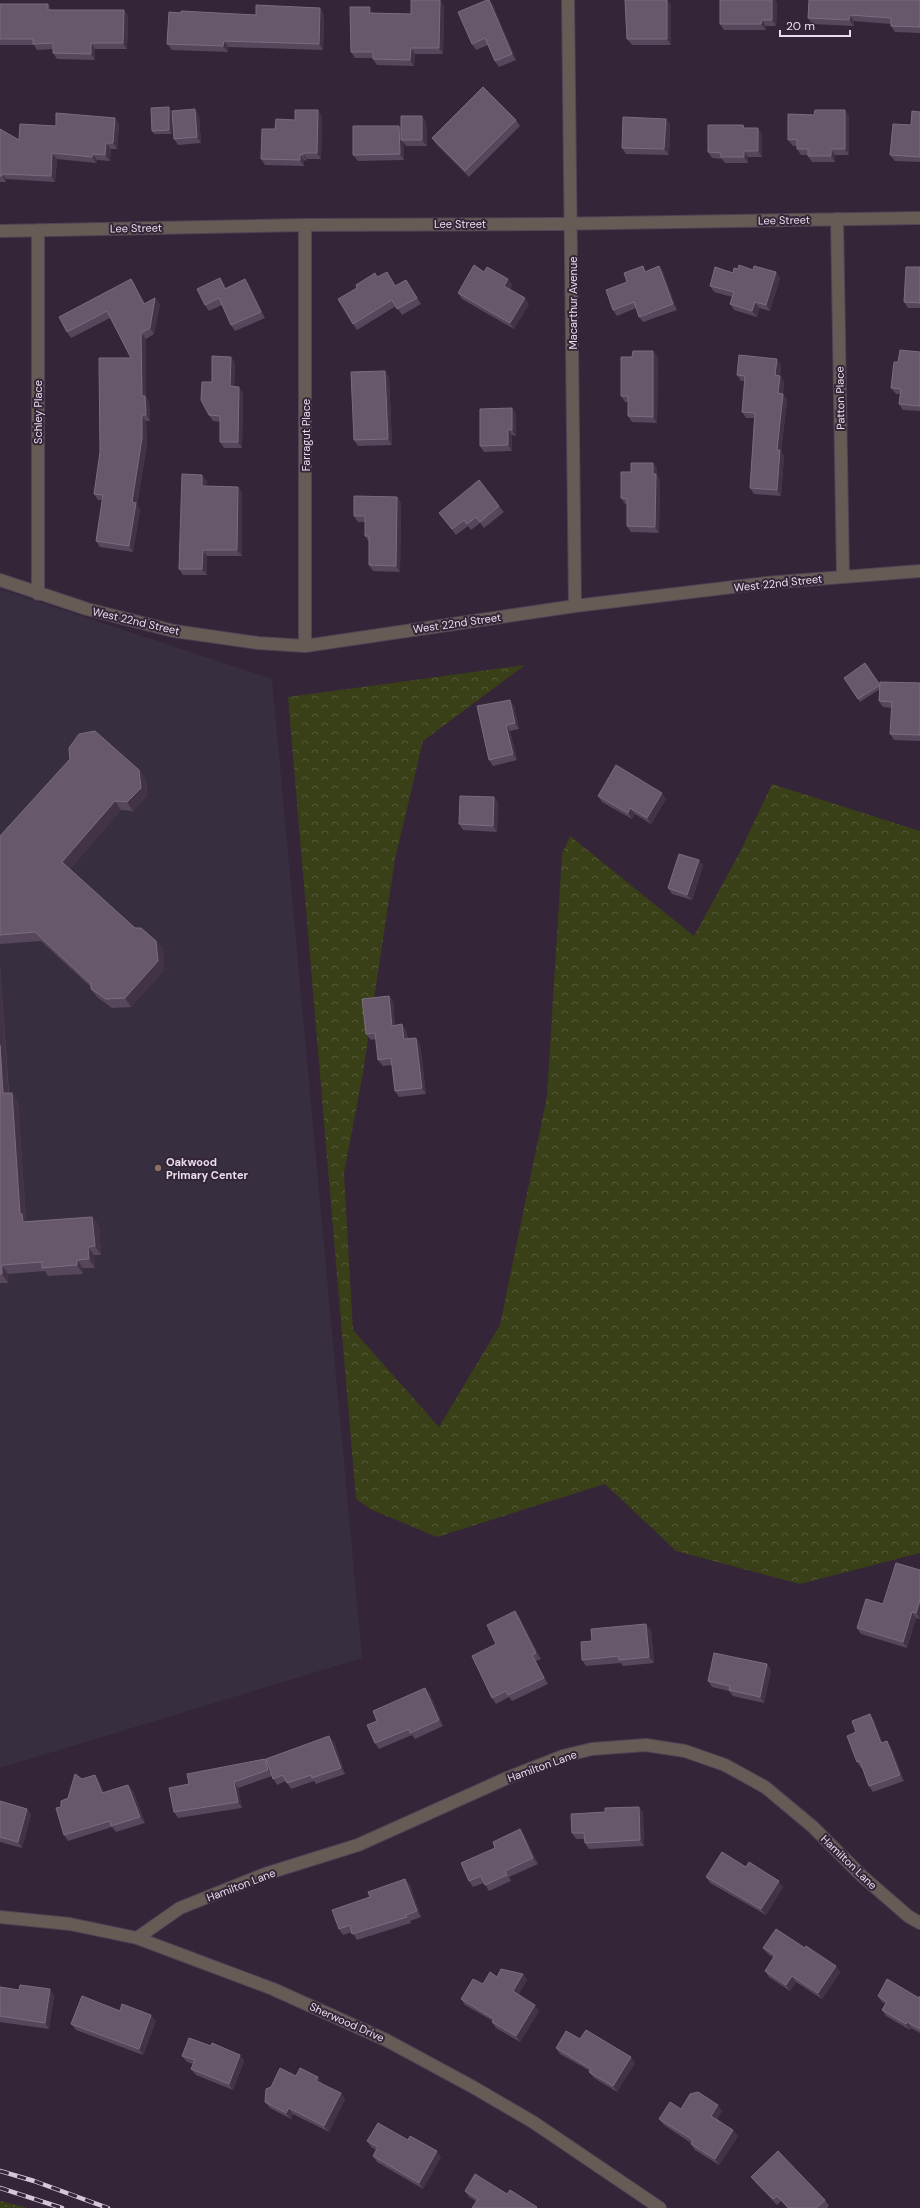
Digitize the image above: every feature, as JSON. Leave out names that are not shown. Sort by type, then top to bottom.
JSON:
[{"type":"street","name":"Macarthur Avenue","points":[[568,0],[572,224],[575,606]]},
{"type":"street","name":"Lee Street","points":[[0,231],[305,225],[572,224],[920,218]]},
{"type":"street","name":"Patton Place","points":[[836,219],[843,576]]},
{"type":"street","name":"Farragut Place","points":[[305,225],[305,646]]},
{"type":"street","name":"Schley Place","points":[[38,230],[38,594]]},
{"type":"street","name":"West 22nd Street","points":[[0,580],[38,594],[87,609],[174,631],[258,644],[305,646],[575,606],[843,576],[920,571]]},
{"type":"street","name":"Hamilton Lane","points":[[137,1938],[180,1908],[265,1874],[358,1845],[563,1756],[592,1749],[646,1745],[692,1753],[725,1765],[765,1787],[813,1827],[862,1876],[908,1916],[920,1923]]},
{"type":"street","name":"Sherwood Drive","points":[[0,1917],[70,1924],[137,1938],[273,1989],[386,2040],[473,2087],[533,2122],[660,2208]]},
{"type":"shaded area","name":"Oakwood Primary Center","points":[[0,589],[272,679],[362,1658],[0,1768]]},
{"type":"green space","points":[[525,665],[423,741],[395,859],[363,1073],[344,1173],[353,1330],[439,1427],[500,1325],[547,1096],[562,854],[570,836],[694,936],[740,852],[772,784],[920,831],[920,1553],[800,1584],[676,1551],[605,1484],[437,1537],[370,1509],[356,1499],[288,697]]},
{"type":"green space","points":[[0,2201],[24,2207],[27,2208],[0,2208]]},
{"type":"building","points":[[411,0],[440,0],[439,48],[411,48],[410,60],[373,59],[373,52],[351,52],[350,7],[370,7],[369,13],[411,14]]},
{"type":"building","points":[[489,0],[512,54],[495,61],[485,38],[472,44],[458,12]]},
{"type":"building","points":[[625,0],[667,0],[667,39],[627,39]]},
{"type":"building","points":[[720,0],[772,0],[772,20],[762,20],[761,24],[720,24]]},
{"type":"building","points":[[809,0],[920,0],[920,27],[891,26],[891,18],[850,15],[849,20],[808,18]]},
{"type":"building","points":[[0,4],[48,4],[48,10],[124,10],[123,43],[91,43],[91,54],[53,53],[53,43],[33,44],[33,39],[0,39]]},
{"type":"building","points":[[256,5],[320,8],[319,44],[224,41],[223,46],[167,44],[169,12],[181,13],[181,11],[256,15]]},
{"type":"building","points":[[483,87],[516,120],[465,171],[432,138]]},
{"type":"building","points":[[169,107],[169,130],[152,131],[151,108]]},
{"type":"building","points":[[195,109],[197,137],[174,139],[172,111]]},
{"type":"building","points":[[295,110],[318,110],[317,153],[300,154],[300,160],[261,159],[262,129],[275,129],[276,119],[295,120]]},
{"type":"building","points":[[815,110],[845,110],[845,149],[831,149],[831,156],[808,156],[808,149],[797,149],[797,139],[788,140],[788,114],[814,115]]},
{"type":"building","points":[[912,111],[920,112],[920,157],[890,155],[893,124],[911,125]]},
{"type":"building","points":[[56,113],[115,118],[113,143],[106,143],[105,155],[93,154],[92,157],[52,153],[51,176],[2,174],[2,176],[0,176],[0,129],[19,140],[20,124],[56,126]]},
{"type":"building","points":[[401,116],[422,116],[422,140],[401,140]]},
{"type":"building","points":[[623,117],[666,119],[664,149],[622,148]]},
{"type":"building","points":[[708,125],[743,125],[744,128],[758,128],[758,151],[744,151],[744,157],[721,157],[721,153],[708,152]]},
{"type":"building","points":[[353,126],[399,126],[400,154],[353,155]]},
{"type":"building","points":[[474,265],[484,272],[487,267],[508,279],[504,286],[525,298],[510,323],[458,293]]},
{"type":"building","points":[[739,265],[753,270],[754,266],[776,272],[766,305],[755,302],[752,311],[730,304],[734,292],[710,286],[715,267],[733,273],[734,268],[738,269]]},
{"type":"building","points":[[643,266],[645,272],[659,266],[673,304],[639,317],[634,302],[613,310],[606,290],[627,282],[624,273]]},
{"type":"building","points":[[906,267],[920,267],[920,303],[904,302]]},
{"type":"building","points":[[387,272],[395,286],[406,280],[417,298],[397,309],[392,300],[353,324],[338,299],[357,288],[356,285],[375,273],[377,277]]},
{"type":"building","points":[[220,278],[225,289],[245,279],[261,312],[231,325],[219,298],[205,305],[197,289]]},
{"type":"building","points":[[131,279],[144,304],[155,298],[150,328],[141,333],[142,396],[145,396],[146,415],[142,415],[142,438],[132,502],[136,503],[129,546],[96,541],[103,495],[94,494],[100,452],[99,358],[131,358],[107,311],[67,332],[59,317]]},
{"type":"building","points":[[900,350],[920,352],[920,406],[899,404],[901,389],[891,388],[894,362],[898,362]]},
{"type":"building","points":[[633,351],[653,351],[653,417],[628,416],[628,396],[621,396],[621,357],[632,357]]},
{"type":"building","points":[[739,355],[777,359],[775,375],[780,376],[778,393],[783,394],[777,450],[780,450],[777,490],[750,488],[755,413],[742,412],[745,376],[737,375]]},
{"type":"building","points":[[212,356],[231,357],[230,386],[239,387],[238,442],[220,442],[220,416],[209,415],[201,400],[202,382],[212,382]]},
{"type":"building","points":[[385,371],[388,439],[354,440],[351,372]]},
{"type":"building","points":[[512,408],[512,430],[508,429],[508,445],[480,446],[480,409]]},
{"type":"building","points":[[631,463],[653,463],[653,474],[656,474],[655,527],[627,526],[627,499],[621,498],[621,472],[631,472]]},
{"type":"building","points":[[182,474],[202,475],[202,486],[238,487],[237,550],[203,550],[202,569],[179,569]]},
{"type":"building","points":[[479,480],[499,506],[480,522],[476,517],[467,524],[464,520],[452,529],[439,513]]},
{"type":"building","points":[[354,496],[397,497],[396,566],[369,565],[369,536],[365,536],[365,516],[354,516]]},
{"type":"building","points":[[865,663],[880,685],[858,699],[844,678]]},
{"type":"building","points":[[880,682],[920,683],[920,735],[890,734],[892,702],[879,701]]},
{"type":"building","points":[[510,700],[515,723],[506,725],[513,754],[489,760],[477,706]]},
{"type":"building","points":[[95,731],[139,770],[141,788],[127,802],[115,801],[62,862],[135,928],[141,928],[156,941],[158,961],[125,998],[106,999],[91,989],[91,984],[35,932],[0,935],[0,836],[70,759],[69,748],[79,734]]},
{"type":"building","points":[[616,765],[662,793],[647,818],[630,808],[628,813],[598,796]]},
{"type":"building","points":[[460,796],[494,797],[493,826],[459,824]]},
{"type":"building","points":[[679,854],[699,860],[687,895],[668,888]]},
{"type":"building","points":[[389,996],[392,1026],[402,1024],[404,1039],[416,1038],[422,1088],[395,1091],[391,1058],[378,1060],[375,1033],[366,1034],[362,999]]},
{"type":"building","points":[[0,1045],[3,1093],[12,1093],[20,1214],[22,1214],[23,1222],[92,1217],[95,1246],[88,1247],[89,1259],[77,1260],[77,1265],[42,1268],[42,1262],[2,1265],[2,1274],[0,1274]]},
{"type":"building","points":[[896,1563],[920,1570],[920,1600],[916,1613],[912,1612],[903,1642],[857,1628],[866,1599],[883,1604]]},
{"type":"building","points":[[515,1611],[536,1653],[532,1655],[544,1678],[508,1695],[506,1691],[492,1698],[472,1656],[496,1644],[487,1625]]},
{"type":"building","points":[[646,1624],[649,1657],[619,1660],[619,1656],[582,1660],[581,1642],[592,1641],[591,1629]]},
{"type":"building","points":[[714,1653],[767,1664],[760,1697],[729,1690],[730,1686],[708,1681]]},
{"type":"building","points":[[425,1688],[439,1720],[410,1733],[409,1729],[375,1743],[367,1725],[377,1721],[373,1711]]},
{"type":"building","points":[[870,1714],[881,1743],[887,1741],[900,1775],[869,1786],[860,1761],[857,1762],[847,1736],[856,1732],[852,1721]]},
{"type":"building","points":[[329,1736],[341,1768],[312,1778],[311,1775],[287,1783],[283,1775],[273,1779],[266,1759]]},
{"type":"building","points":[[265,1759],[268,1770],[234,1782],[238,1802],[174,1812],[169,1788],[189,1784],[187,1774]]},
{"type":"building","points":[[75,1774],[82,1779],[95,1775],[102,1793],[128,1785],[140,1817],[111,1826],[110,1821],[64,1835],[56,1808],[61,1807],[61,1801],[68,1798]]},
{"type":"building","points":[[0,1801],[27,1809],[18,1842],[0,1837]]},
{"type":"building","points":[[639,1807],[640,1840],[585,1843],[584,1833],[572,1833],[571,1814],[605,1812],[605,1808]]},
{"type":"building","points":[[520,1829],[533,1858],[505,1871],[507,1875],[485,1885],[481,1876],[469,1881],[461,1863],[495,1848],[493,1842]]},
{"type":"building","points":[[722,1852],[746,1867],[749,1862],[779,1881],[761,1909],[706,1877]]},
{"type":"building","points":[[405,1879],[417,1911],[406,1915],[407,1917],[352,1934],[350,1925],[339,1929],[332,1910],[370,1897],[368,1892]]},
{"type":"building","points":[[776,1929],[805,1948],[806,1946],[836,1966],[818,1993],[792,1976],[786,1985],[765,1971],[775,1955],[763,1948]]},
{"type":"building","points":[[501,1969],[523,1974],[513,1991],[535,2005],[516,2036],[492,2022],[494,2019],[461,1999],[473,1979],[483,1984],[490,1972],[497,1977]]},
{"type":"building","points":[[887,1979],[919,1998],[920,1996],[920,2029],[907,2022],[906,2024],[882,2010],[887,2002],[878,1996]]},
{"type":"building","points":[[20,1985],[50,1989],[45,2023],[0,2016],[0,1987],[19,1990]]},
{"type":"building","points":[[82,1996],[120,2011],[122,2004],[151,2015],[139,2049],[71,2024]]},
{"type":"building","points":[[586,2030],[631,2057],[613,2086],[589,2072],[591,2069],[556,2048],[566,2031],[580,2039]]},
{"type":"building","points":[[189,2038],[211,2046],[212,2043],[240,2055],[229,2084],[191,2069],[195,2060],[182,2056]]},
{"type":"building","points":[[280,2068],[296,2076],[300,2068],[318,2077],[316,2081],[341,2093],[324,2126],[289,2108],[286,2113],[265,2102],[266,2089],[271,2087]]},
{"type":"building","points":[[698,2092],[718,2105],[711,2116],[733,2130],[715,2159],[691,2144],[693,2140],[659,2119],[670,2102],[681,2109],[690,2094]]},
{"type":"building","points":[[378,2123],[408,2140],[410,2136],[437,2151],[419,2183],[373,2156],[378,2147],[367,2141]]},
{"type":"building","points":[[778,2151],[825,2200],[816,2208],[789,2208],[777,2196],[773,2199],[751,2177]]},
{"type":"building","points":[[475,2174],[507,2194],[510,2190],[537,2207],[472,2208],[478,2199],[465,2191]]},
{"type":"railway","points":[[0,2171],[34,2181],[108,2208]]},
{"type":"railway","points":[[0,2188],[62,2208]]},
{"type":"place","name":"Oakwood Primary Center","points":[[158,1168]]}]
